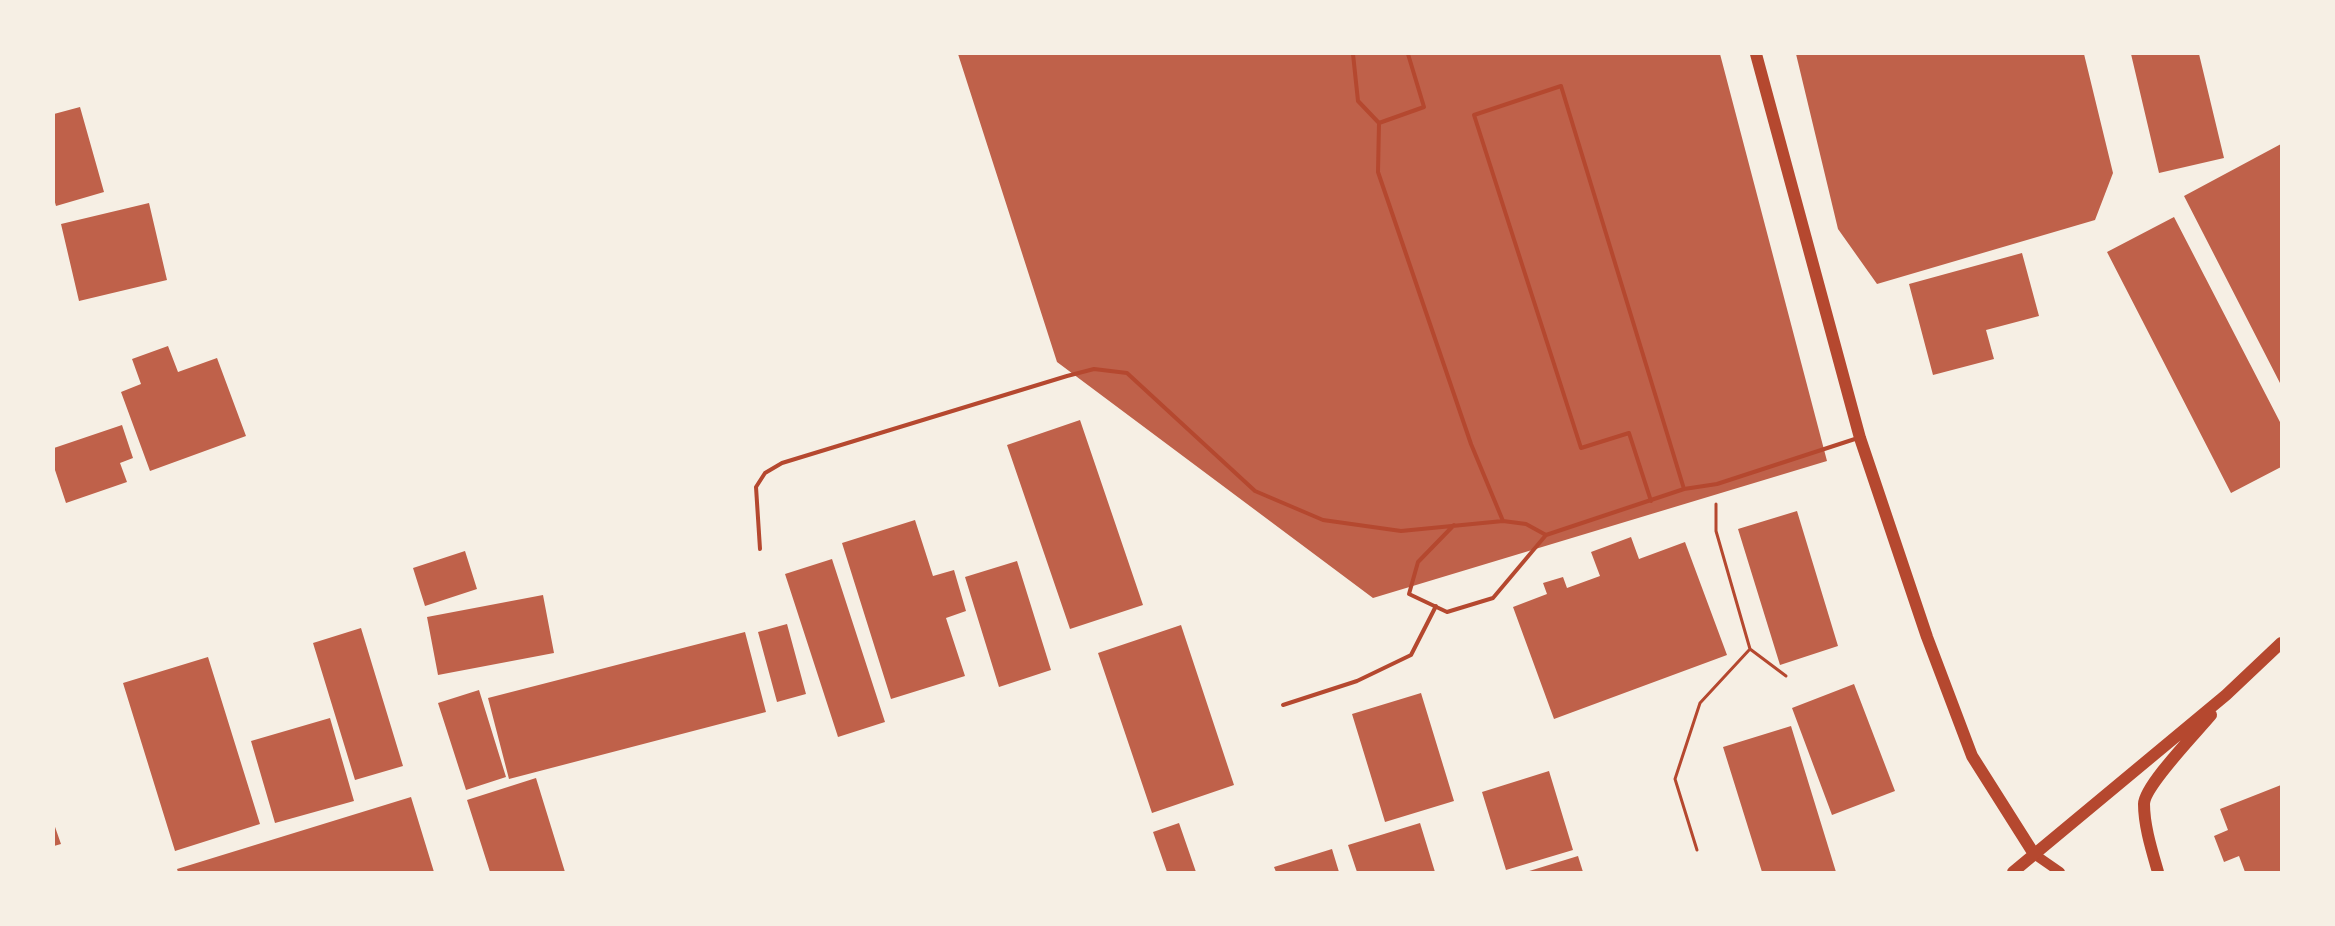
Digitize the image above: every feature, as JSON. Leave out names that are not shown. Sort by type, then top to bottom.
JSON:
[{"type":"main road","points":[[1756,54],[1860,438],[1961,730],[1972,756],[2034,854],[2060,872]]},
{"type":"main road","points":[[2012,872],[2226,695],[2281,643]]},
{"type":"main road","points":[[2158,872],[2151,848],[2144,802],[2158,776],[2193,737],[2226,695]]},
{"type":"lane","points":[[1352,54],[1358,101],[1379,123],[1378,172],[1471,444],[1503,521]]},
{"type":"lane","points":[[1379,123],[1424,106],[1408,54]]},
{"type":"lane","points":[[1651,501],[1629,433],[1581,448],[1474,115],[1561,86],[1684,489]]},
{"type":"lane","points":[[760,549],[756,487],[764,473],[782,463],[1094,369],[1127,373],[1256,491],[1323,520],[1401,531],[1503,521],[1526,524],[1546,536]]},
{"type":"lane","points":[[1454,526],[1418,562],[1409,594],[1446,612],[1493,598],[1546,536],[1684,489],[1717,484],[1860,438]]},
{"type":"lane","points":[[1283,705],[1356,681],[1411,655],[1436,606]]},
{"type":"path","points":[[1717,484],[1716,530],[1750,649],[1786,676]]},
{"type":"path","points":[[1697,850],[1675,779],[1700,703],[1750,649]]},
{"type":"building","points":[[958,54],[1720,54],[1827,461],[1373,598],[1057,362]]},
{"type":"building","points":[[1796,54],[2084,54],[2113,173],[2095,220],[1877,284],[1838,229]]},
{"type":"building","points":[[2131,54],[2199,54],[2224,158],[2159,173]]},
{"type":"building","points":[[80,107],[104,192],[56,206],[54,199],[54,114]]},
{"type":"building","points":[[2281,144],[2281,385],[2184,196]]},
{"type":"building","points":[[149,203],[167,280],[79,301],[61,224]]},
{"type":"building","points":[[2174,217],[2281,424],[2281,467],[2231,493],[2107,252]]},
{"type":"building","points":[[2022,253],[2039,316],[1986,330],[1994,359],[1933,375],[1909,284]]},
{"type":"building","points":[[168,346],[178,372],[217,358],[246,436],[150,471],[121,392],[141,384],[132,359]]},
{"type":"building","points":[[1080,420],[1143,605],[1070,629],[1007,445]]},
{"type":"building","points":[[122,425],[133,458],[120,463],[127,482],[66,503],[54,467],[54,448]]},
{"type":"building","points":[[1797,511],[1838,646],[1780,665],[1738,529]]},
{"type":"building","points":[[915,520],[933,576],[954,570],[966,611],[946,618],[965,676],[891,699],[842,543]]},
{"type":"building","points":[[1631,537],[1639,559],[1685,542],[1727,655],[1554,719],[1513,607],[1547,594],[1543,583],[1563,577],[1567,588],[1600,576],[1591,552]]},
{"type":"building","points":[[465,551],[477,589],[425,606],[413,568]]},
{"type":"building","points":[[832,559],[885,722],[838,737],[785,574]]},
{"type":"building","points":[[1017,561],[1051,670],[999,687],[965,577]]},
{"type":"building","points":[[543,595],[554,653],[438,675],[427,617]]},
{"type":"building","points":[[787,624],[806,694],[777,702],[758,632]]},
{"type":"building","points":[[1181,625],[1234,785],[1152,813],[1098,653]]},
{"type":"building","points":[[361,628],[403,766],[355,780],[313,643]]},
{"type":"building","points":[[745,632],[766,712],[509,779],[488,698]]},
{"type":"building","points":[[208,657],[260,824],[175,851],[123,683]]},
{"type":"building","points":[[1854,684],[1895,791],[1832,815],[1792,708]]},
{"type":"building","points":[[479,690],[506,777],[466,790],[438,703]]},
{"type":"building","points":[[1421,693],[1454,801],[1385,822],[1352,714]]},
{"type":"building","points":[[330,718],[354,801],[275,823],[251,741]]},
{"type":"building","points":[[1791,726],[1836,872],[1762,872],[1723,747]]},
{"type":"building","points":[[1549,771],[1573,850],[1506,870],[1482,792]]},
{"type":"building","points":[[536,778],[565,872],[490,872],[467,800]]},
{"type":"building","points":[[2281,785],[2281,872],[2245,872],[2239,856],[2224,862],[2214,836],[2228,830],[2220,809]]},
{"type":"building","points":[[411,797],[434,872],[178,872],[177,869]]},
{"type":"building","points":[[1179,823],[1196,872],[1167,872],[1153,832]]},
{"type":"building","points":[[1420,823],[1435,872],[1357,872],[1348,845]]},
{"type":"building","points":[[54,824],[61,844],[54,846]]},
{"type":"building","points":[[1332,849],[1339,872],[1276,872],[1274,867]]},
{"type":"building","points":[[1578,856],[1583,872],[1526,872]]}]
